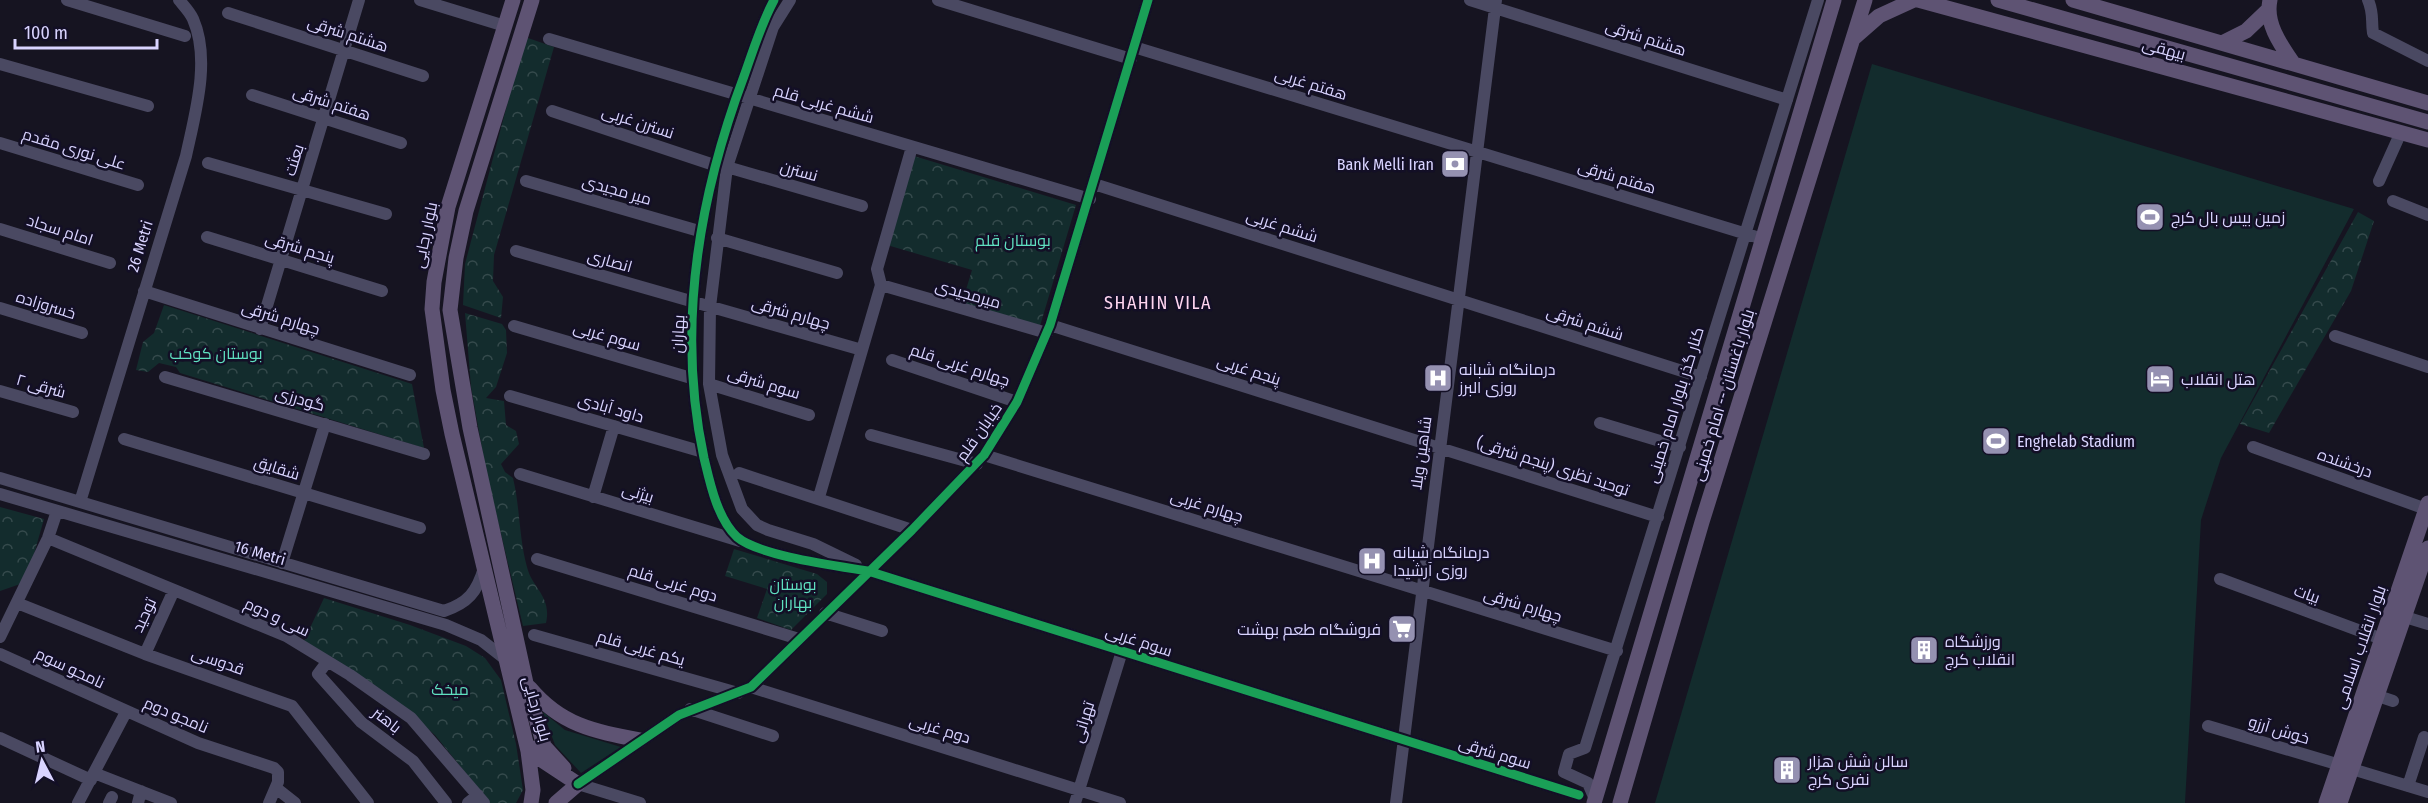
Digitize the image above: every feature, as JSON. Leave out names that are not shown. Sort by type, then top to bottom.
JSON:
[{"type":"main road","name":"بلوار رجایی","points":[[513,0],[448,207],[435,273],[432,309],[443,390],[504,658],[528,750],[578,783]]},
{"type":"main road","name":"بلوار رجایی","points":[[532,0],[466,211],[456,258],[450,310],[470,428],[526,683],[544,746],[578,783]]},
{"type":"main road","points":[[1828,0],[1828,20]]},
{"type":"main road","name":"بلوار باغستان -- امام خمینی","points":[[1594,801],[1834,0]]},
{"type":"main road","name":"بلوار باغستان -- امام خمینی","points":[[1620,803],[1865,0]]},
{"type":"main road","points":[[1853,39],[1879,16],[1916,0]]},
{"type":"main road","name":"بیهقی","points":[[1916,0],[2428,140]]},
{"type":"main road","name":"بیهقی","points":[[1998,0],[2428,122]]},
{"type":"main road","name":"بیهقی","points":[[2073,0],[2428,103]]},
{"type":"main road","points":[[2222,43],[2246,31],[2269,5]]},
{"type":"main road","points":[[2269,5],[2276,38],[2293,63]]},
{"type":"main road","points":[[2402,115],[2408,97]]},
{"type":"main road","points":[[1794,138],[1808,148],[1820,143]]},
{"type":"main road","points":[[1788,158],[1805,158],[1813,168]]},
{"type":"main road","points":[[432,309],[450,310]]},
{"type":"main road","name":"بلوار انقلاب اسلامی","points":[[2340,803],[2346,767],[2382,639],[2427,506]]},
{"type":"main road","name":"بلوار انقلاب اسلامی","points":[[2326,803],[2385,698],[2405,617],[2428,548]]},
{"type":"main road","points":[[1643,632],[1654,642],[1668,640]]},
{"type":"main road","points":[[1632,669],[1649,664],[1655,668],[1658,676]]},
{"type":"main road","points":[[526,683],[546,707],[570,723],[603,733],[640,740]]},
{"type":"main road","points":[[531,803],[533,790],[528,750],[544,746]]},
{"type":"main road","points":[[556,803],[578,783]]},
{"type":"street","points":[[67,0],[185,36]]},
{"type":"street","name":"26 Metri","points":[[80,517],[87,515],[90,511],[83,503],[144,291],[186,156],[198,94],[200,45],[193,18],[179,0]]},
{"type":"street","name":"بعثت","points":[[260,329],[359,0]]},
{"type":"street","points":[[420,0],[505,26]]},
{"type":"street","name":"بهاران","points":[[774,0],[737,95],[714,165],[699,231],[691,378],[703,452],[714,495],[725,520],[737,537],[747,543],[807,561],[868,571]]},
{"type":"street","name":"بهاران","points":[[790,0],[773,27],[727,167],[710,307],[709,384],[722,454],[742,509],[757,525],[813,544],[868,571]]},
{"type":"street","name":"هفتم غربی","points":[[938,0],[1478,152]]},
{"type":"street","name":"خیابان قلم","points":[[578,783],[690,709],[751,687],[912,530],[980,459],[1017,402],[1048,329],[1090,199],[1148,0]]},
{"type":"street","name":"هشتم شرقی","points":[[1470,0],[1496,4],[1787,100]]},
{"type":"street","name":"کنار گذر بلوار امام خمینی","points":[[1594,801],[1588,783],[1564,772],[1569,754],[1585,748],[1595,719],[1818,0]]},
{"type":"street","points":[[2368,0],[2374,15],[2373,33],[2428,61]]},
{"type":"street","name":"شاهین ویلا","points":[[1396,803],[1420,590],[1496,4]]},
{"type":"street","name":"هشتم شرقی","points":[[228,13],[423,75]]},
{"type":"street","name":"ششم غربی قلم","points":[[549,39],[1090,199]]},
{"type":"street","points":[[0,64],[148,106]]},
{"type":"street","name":"هفتم شرقی","points":[[252,95],[401,143]]},
{"type":"street","name":"نسترن غربی","points":[[552,111],[714,165]]},
{"type":"street","points":[[2379,181],[2401,132]]},
{"type":"street","name":"علی نوری مقدم","points":[[0,143],[138,185]]},
{"type":"street","points":[[819,497],[881,285],[877,269],[912,147]]},
{"type":"street","name":"هفتم شرقی","points":[[1478,152],[1763,239]]},
{"type":"street","points":[[208,163],[386,214]]},
{"type":"street","name":"نسترن","points":[[727,167],[862,206]]},
{"type":"street","name":"میر مجیدی","points":[[525,181],[699,231]]},
{"type":"street","name":"ششم غربی","points":[[1094,184],[1459,300]]},
{"type":"street","points":[[2393,201],[2428,215]]},
{"type":"street","name":"امام سجاد","points":[[0,229],[110,263]]},
{"type":"street","name":"پنجم شرقی","points":[[207,237],[382,291]]},
{"type":"street","points":[[717,238],[837,273]]},
{"type":"street","name":"انصاری","points":[[516,251],[710,307]]},
{"type":"street","name":"میرمجیدی","points":[[881,285],[1048,329]]},
{"type":"street","name":"چهارم شرقی","points":[[144,291],[410,375]]},
{"type":"street","name":"ششم شرقی","points":[[1459,300],[1701,377]]},
{"type":"street","name":"چهارم شرقی","points":[[710,307],[862,350]]},
{"type":"street","name":"خسروزاده","points":[[0,308],[82,333]]},
{"type":"street","name":"سوم غربی","points":[[514,326],[691,378]]},
{"type":"street","name":"پنجم غربی","points":[[1048,329],[1438,447]]},
{"type":"street","points":[[2335,336],[2428,367]]},
{"type":"street","name":"چهارم غربی قلم","points":[[892,360],[1017,402]]},
{"type":"street","name":"گودرزی","points":[[165,377],[424,454]]},
{"type":"street","name":"سوم شرقی","points":[[709,384],[808,415]]},
{"type":"street","name":"۲ شرقی","points":[[0,391],[73,412]]},
{"type":"street","name":"داود آبادی","points":[[510,396],[703,452]]},
{"type":"street","points":[[1600,423],[1680,447]]},
{"type":"street","points":[[282,563],[325,424]]},
{"type":"street","points":[[592,497],[614,426]]},
{"type":"street","points":[[871,435],[980,459]]},
{"type":"street","name":"شقایق","points":[[124,439],[420,528]]},
{"type":"street","name":"توحید نظری (پنجم شرقی)","points":[[1438,447],[1658,517]]},
{"type":"street","name":"درخشنده","points":[[2253,447],[2427,506]]},
{"type":"street","name":"چهارم غربی","points":[[980,459],[1420,590]]},
{"type":"street","points":[[739,473],[819,497],[912,530]]},
{"type":"street","name":"بیژنی","points":[[520,474],[747,543]]},
{"type":"street","name":"16 Metri","points":[[0,477],[444,611],[470,598],[478,588],[484,568]]},
{"type":"street","name":"16 Metri","points":[[0,494],[464,631],[482,640],[504,658]]},
{"type":"street","points":[[0,637],[48,538],[57,511]]},
{"type":"street","name":"سی و دوم","points":[[48,538],[286,636],[411,718],[481,799]]},
{"type":"street","points":[[807,561],[814,560],[818,555],[813,544]]},
{"type":"street","points":[[1648,550],[1666,556]]},
{"type":"street","name":"دوم غربی قلم","points":[[537,559],[799,639]]},
{"type":"street","name":"سوم غربی","points":[[868,571],[1402,740]]},
{"type":"street","name":"بیات","points":[[2220,579],[2382,639]]},
{"type":"street","name":"توحید","points":[[145,654],[174,590]]},
{"type":"street","name":"چهارم شرقی","points":[[1420,590],[1617,651]]},
{"type":"street","name":"قدوسی","points":[[17,603],[145,654],[292,706],[368,803]]},
{"type":"street","points":[[825,613],[882,631]]},
{"type":"street","points":[[2405,617],[2428,624]]},
{"type":"street","name":"یکم غربی قلم","points":[[534,635],[739,693]]},
{"type":"street","name":"تهرانی","points":[[1075,803],[1122,651]]},
{"type":"street","name":"نامجو سوم","points":[[0,654],[126,712]]},
{"type":"street","name":"باهنر","points":[[327,662],[318,674],[361,722],[413,761],[446,803]]},
{"type":"street","name":"دوم غربی","points":[[751,687],[1119,803]]},
{"type":"street","points":[[690,709],[773,736]]},
{"type":"street","name":"نامجو دوم","points":[[78,803],[126,712],[198,743],[274,768],[278,772],[277,784],[295,803]]},
{"type":"street","name":"خوش آرزو","points":[[2208,726],[2428,792]]},
{"type":"street","points":[[2408,786],[2424,737]]},
{"type":"street","points":[[0,738],[139,797],[171,803]]},
{"type":"street","name":"سوم شرقی","points":[[1402,740],[1579,795]]},
{"type":"street","points":[[578,783],[640,803]]},
{"type":"street","points":[[269,803],[277,784]]},
{"type":"street","points":[[468,803],[481,799]]},
{"type":"green space","points":[[525,37],[554,47],[494,255],[493,281],[503,297],[501,318],[463,305],[465,264]]},
{"type":"green space","name":"Enghelab Stadium","points":[[1872,64],[2354,209],[2221,458],[2201,520],[2185,803],[1655,803]]},
{"type":"green space","name":"بوستان قلم","points":[[914,156],[1076,205],[1040,326],[962,303],[972,270],[887,245]]},
{"type":"green space","points":[[2358,212],[2374,221],[2351,291],[2269,433],[2240,424]]},
{"type":"green space","name":"بوستان کوکب","points":[[164,305],[412,384],[424,448],[180,373],[176,367],[159,363],[148,372],[136,370],[143,342],[154,333]]},
{"type":"green space","points":[[465,313],[502,324],[506,330],[507,353],[496,387],[486,398],[504,401],[506,425],[516,431],[519,444],[501,464],[505,472],[513,478],[524,556],[529,574],[544,599],[546,623],[523,626],[486,471],[471,387]]},
{"type":"green space","points":[[0,507],[44,519],[26,582],[0,591]]},
{"type":"green space","name":"بوستان بهاران","points":[[734,549],[817,574],[827,582],[827,594],[791,630],[757,618],[767,589],[725,576]]},
{"type":"green space","name":"میخک","points":[[324,598],[410,625],[466,646],[485,658],[501,680],[516,744],[523,790],[516,803],[490,803],[435,735],[395,701],[303,643]]},
{"type":"green space","points":[[543,712],[565,730],[621,747],[581,773],[555,745]]},
{"type":"cycle path","points":[[774,0],[754,47],[714,169],[696,264],[692,312],[692,361],[696,409],[704,458],[719,510],[737,537],[748,544],[780,555],[868,571],[1579,795]]},
{"type":"cycle path","points":[[578,784],[679,715],[751,687],[912,530],[984,455],[1017,402],[1050,325],[1148,0]]},
{"type":"place","name":"Bank Melli Iran","points":[[1455,164]]},
{"type":"place","name":"زمین بیس بال کرج","points":[[2150,217]]},
{"type":"place","name":"درمانگاه شبانه روزی البرز","points":[[1438,378]]},
{"type":"place","name":"هتل انقلاب","points":[[2160,379]]},
{"type":"place","name":"Enghelab Stadium","points":[[1996,441]]},
{"type":"place","name":"درمانگاه شبانه روزی آرشیدا","points":[[1372,561]]},
{"type":"place","name":"فروشگاه طعم بهشت","points":[[1402,629]]},
{"type":"place","name":"ورزشگاه انقلاب کرج","points":[[1924,650]]},
{"type":"place","name":"سالن شش هزار نفری کرج","points":[[1787,770]]},
{"type":"district","name":"SHAHIN VILA","points":[[1158,303]]}]
